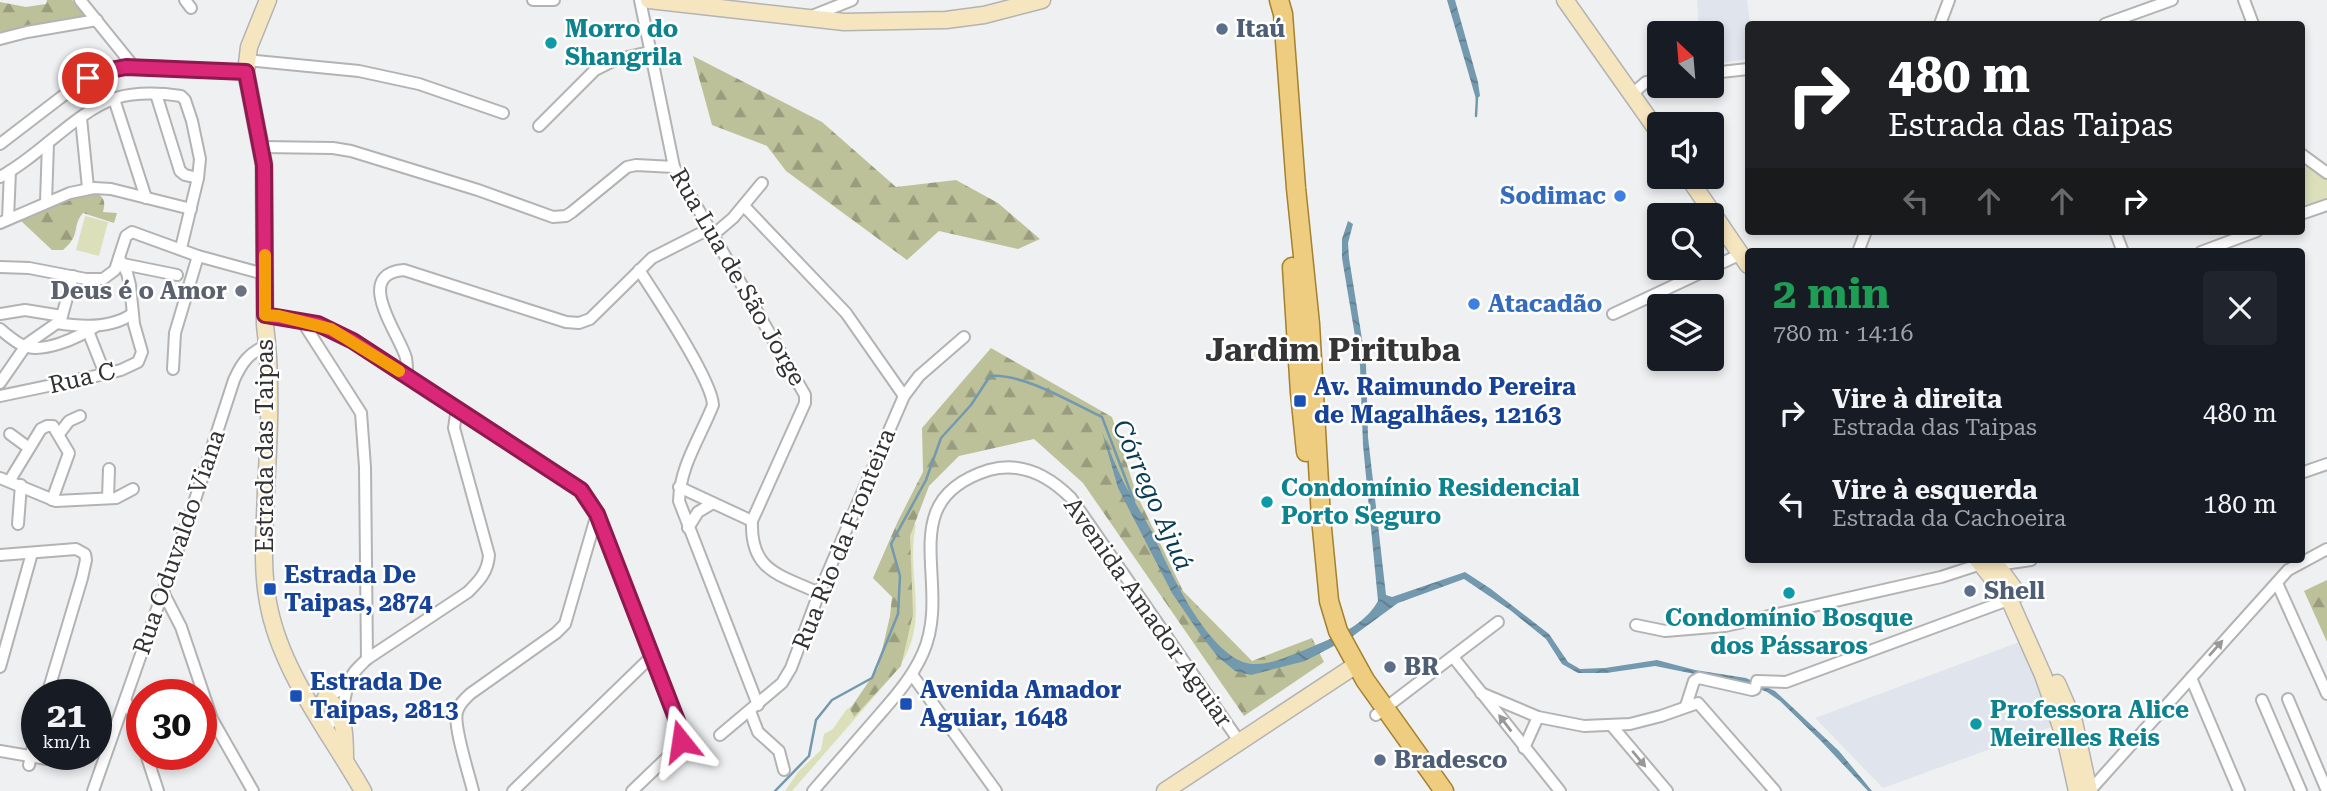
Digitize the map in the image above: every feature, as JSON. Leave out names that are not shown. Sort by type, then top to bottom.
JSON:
[{"type":"main road","name":"Estrada das Taipas","points":[[268,0],[248,47],[246,66],[261,147],[265,211],[264,274],[269,436],[264,559],[266,590],[283,650],[295,676],[319,702],[325,727],[363,791]]},
{"type":"main road","points":[[649,0],[844,22],[946,20],[984,15],[1042,0]]},
{"type":"main road","points":[[1270,0],[1273,10],[1312,541],[1320,607],[1352,667],[1430,791]]},
{"type":"main road","points":[[1565,0],[1654,112]]},
{"type":"main road","points":[[1578,0],[1647,112]]},
{"type":"main road","points":[[1282,5],[1310,324],[1324,564],[1334,633]]},
{"type":"main road","points":[[1698,189],[1710,203]]},
{"type":"main road","points":[[1724,222],[1745,254]]},
{"type":"main road","points":[[1988,563],[2015,599],[2071,712],[2089,791]]},
{"type":"main road","points":[[2015,599],[2052,696],[2077,791]]},
{"type":"main road","points":[[1165,791],[1352,667]]},
{"type":"main road","points":[[319,702],[341,715],[345,729],[345,760]]},
{"type":"main road","points":[[1380,712],[1444,791]]},
{"type":"street","points":[[80,0],[134,67]]},
{"type":"street","points":[[533,0],[554,0]]},
{"type":"street","name":"Rua Lua de São Jorge","points":[[640,0],[674,167],[805,394],[800,415],[752,521]]},
{"type":"street","points":[[806,18],[852,0]]},
{"type":"street","points":[[1941,21],[1949,0]]},
{"type":"street","points":[[2113,21],[2172,0]]},
{"type":"street","points":[[2245,0],[2252,21]]},
{"type":"street","points":[[0,40],[27,32],[97,20]]},
{"type":"street","points":[[538,126],[595,70],[615,60],[649,52]]},
{"type":"street","points":[[0,144],[88,78],[106,70],[134,67],[340,68],[407,81],[480,103],[503,113]]},
{"type":"street","points":[[1724,72],[1745,69]]},
{"type":"street","points":[[1635,91],[1647,82]]},
{"type":"street","points":[[181,248],[191,209],[198,178],[200,152],[185,100],[181,96],[141,94],[114,99],[81,118],[5,174],[4,221],[46,202],[88,188],[102,187],[191,209]]},
{"type":"street","points":[[156,94],[180,171],[198,178]]},
{"type":"street","points":[[114,99],[146,198]]},
{"type":"street","points":[[81,118],[88,188]]},
{"type":"street","points":[[46,202],[48,143]]},
{"type":"street","points":[[261,147],[333,148],[351,151],[478,190],[553,217],[566,216],[572,212],[627,167],[674,167]]},
{"type":"street","points":[[2305,157],[2327,173]]},
{"type":"street","points":[[407,375],[406,358],[379,296],[382,282],[396,271],[404,270],[566,322],[579,323],[590,319],[639,270],[664,251],[711,232],[744,206],[762,183]]},
{"type":"street","points":[[2305,213],[2327,205]]},
{"type":"street","points":[[744,206],[846,313],[904,396]]},
{"type":"street","points":[[0,267],[105,278],[121,261],[126,236],[132,232],[198,256],[264,274]]},
{"type":"street","points":[[2212,248],[2246,235]]},
{"type":"street","points":[[173,369],[175,334],[198,256]]},
{"type":"street","points":[[1612,314],[1745,258]]},
{"type":"street","points":[[121,261],[177,275]]},
{"type":"street","name":"Rua C","points":[[0,396],[105,374],[134,364],[141,358],[142,352],[132,314],[130,285],[121,261]]},
{"type":"street","points":[[639,270],[713,398],[713,405],[688,458],[679,487],[679,501],[754,708],[758,732],[779,751],[784,770]]},
{"type":"street","points":[[0,383],[24,347],[59,320],[73,276]]},
{"type":"street","points":[[0,314],[25,310],[92,328]]},
{"type":"street","points":[[0,328],[24,347],[54,345],[92,328],[120,322],[132,314]]},
{"type":"street","points":[[265,315],[331,329],[407,375],[581,490],[597,514],[681,731],[681,741],[677,748],[634,790]]},
{"type":"street","points":[[302,321],[361,413],[365,467],[367,659]]},
{"type":"street","points":[[92,328],[105,374]]},
{"type":"street","name":"Rua Rio da Fronteira","points":[[720,735],[782,683],[791,668],[819,593],[904,396],[919,376],[964,337]]},
{"type":"street","name":"Rua Oduvaldo Viana","points":[[93,791],[233,380],[248,355],[267,345]]},
{"type":"street","points":[[325,727],[341,715],[347,688],[356,670],[367,659],[468,592],[488,567],[489,555],[454,428],[457,408]]},
{"type":"street","points":[[59,434],[69,421],[80,416]]},
{"type":"street","points":[[18,524],[10,481],[41,429],[47,426],[53,426],[69,453],[52,499]]},
{"type":"street","points":[[10,434],[29,448]]},
{"type":"street","points":[[2305,472],[2327,464]]},
{"type":"street","name":"Avenida Amador Aguiar","points":[[813,791],[913,676],[925,649],[932,627],[933,604],[930,533],[940,502],[953,488],[972,476],[996,468],[1013,467],[1042,475],[1057,484],[1070,498],[1239,741]]},
{"type":"street","points":[[108,469],[108,498]]},
{"type":"street","points":[[10,481],[62,502],[121,496],[133,489]]},
{"type":"street","points":[[679,487],[752,521],[753,541],[764,566],[819,593]]},
{"type":"street","points":[[688,528],[698,512],[713,503]]},
{"type":"street","points":[[473,791],[456,727],[460,704],[565,624],[597,514]]},
{"type":"street","points":[[0,555],[76,549],[81,550],[86,560],[52,679]]},
{"type":"street","points":[[2305,560],[2327,549]]},
{"type":"street","points":[[0,667],[32,553]]},
{"type":"street","points":[[1636,625],[1665,631],[1733,625],[1941,577],[1984,563]]},
{"type":"street","points":[[2089,791],[2244,616],[2299,563]]},
{"type":"street","points":[[2277,583],[2327,694]]},
{"type":"street","points":[[163,592],[181,627],[212,719],[253,791]]},
{"type":"street","points":[[1690,704],[1694,681],[1699,678],[1755,685],[1786,682],[2015,599]]},
{"type":"street","points":[[1380,712],[1498,622]]},
{"type":"street","points":[[513,791],[653,655]]},
{"type":"street","points":[[1453,657],[1560,791]]},
{"type":"street","points":[[913,676],[996,791]]},
{"type":"street","points":[[2191,678],[2239,791]]},
{"type":"street","points":[[319,702],[347,688]]},
{"type":"street","points":[[1481,692],[1538,717],[1584,726],[1612,726],[1646,720],[1690,704],[1701,705],[1774,791]]},
{"type":"street","points":[[2288,699],[2327,791]]},
{"type":"street","points":[[2262,700],[2301,791]]},
{"type":"street","points":[[1524,748],[1538,717]]},
{"type":"street","points":[[1612,726],[1667,791]]},
{"type":"street","points":[[0,751],[21,758]]},
{"type":"street","points":[[151,770],[158,791]]},
{"type":"shaded area","points":[[1697,0],[1747,0],[1750,21],[1745,21],[1745,59],[1724,62],[1724,21],[1698,21]]},
{"type":"shaded area","points":[[2022,641],[2054,726],[1883,788],[1815,718]]},
{"type":"green space","points":[[47,0],[72,0],[90,18],[0,36],[0,2],[26,7],[46,4]]},
{"type":"green space","points":[[693,56],[822,122],[896,187],[956,180],[998,203],[1040,239],[1018,249],[939,231],[907,260],[786,171],[767,146],[712,125]]},
{"type":"green space","points":[[2305,159],[2327,177],[2327,204],[2305,212]]},
{"type":"green space","points":[[94,191],[103,200],[103,212],[117,213],[114,223],[83,213],[77,222],[75,235],[63,250],[52,250],[20,220],[53,203]]},
{"type":"green space","points":[[85,216],[108,222],[99,256],[76,250]]},
{"type":"green space","points":[[991,348],[1112,417],[1136,493],[1183,591],[1252,661],[1312,638],[1324,662],[1244,716],[1083,483],[1034,439],[959,456],[929,486],[910,536],[913,614],[901,666],[854,717],[850,709],[878,668],[890,616],[892,597],[873,578],[923,472],[922,428]]},
{"type":"green space","points":[[1257,349],[1258,359],[1233,363],[1232,353]]},
{"type":"green space","points":[[913,524],[916,525],[913,564],[916,619],[906,656],[893,675],[792,791],[785,791],[799,771],[821,750],[824,734],[833,729],[846,710],[872,692]]},
{"type":"green space","points":[[2327,580],[2327,642],[2304,591]]},
{"type":"water","points":[[1447,0],[1455,0],[1478,82],[1480,96],[1476,99]]},
{"type":"water","points":[[1348,221],[1353,224],[1348,243],[1349,258],[1366,364],[1368,437],[1386,595],[1392,597],[1465,572],[1549,634],[1568,662],[1580,669],[1657,660],[1695,670],[1746,678],[1775,691],[1839,751],[1872,791],[1868,791],[1821,741],[1767,692],[1749,685],[1655,666],[1606,673],[1578,673],[1562,664],[1546,639],[1510,610],[1464,579],[1398,603],[1353,636],[1305,661],[1251,675],[1235,671],[1218,657],[1172,593],[1118,488],[1102,432],[1123,481],[1179,588],[1206,630],[1221,647],[1237,659],[1253,664],[1267,663],[1319,644],[1357,624],[1378,601],[1363,445],[1360,366],[1342,258],[1342,239]]},
{"type":"waterway","points":[[1476,116],[1477,97]]},
{"type":"waterway","name":"Córrego Ajuá","points":[[775,791],[809,756],[816,720],[832,700],[872,678],[898,614],[900,576],[891,544],[926,480],[941,438],[971,405],[990,376],[1003,376],[1032,384],[1102,417],[1134,501]]},
{"type":"slow traffic","points":[[265,255],[265,315],[318,324],[331,329],[399,371]]},
{"type":"place","name":"Itaú","points":[[1222,29]]},
{"type":"place","name":"Morro do Shangrila","points":[[551,43]]},
{"type":"place","name":"Sodimac","points":[[1620,196]]},
{"type":"place","name":"Deus é o Amor","points":[[241,291]]},
{"type":"place","name":"Atacadão","points":[[1474,304]]},
{"type":"place","name":"Av. Raimundo Pereira de Magalhães, 12163","points":[[1300,401]]},
{"type":"place","name":"Condomínio Residencial Porto Seguro","points":[[1267,502]]},
{"type":"place","name":"Estrada De Taipas, 2874","points":[[270,589]]},
{"type":"place","name":"Shell","points":[[1970,591]]},
{"type":"place","name":"Condomínio Bosque dos Pássaros","points":[[1789,593]]},
{"type":"place","name":"BR","points":[[1390,667]]},
{"type":"place","name":"Estrada De Taipas, 2813","points":[[296,696]]},
{"type":"place","name":"Avenida Amador Aguiar, 1648","points":[[906,704]]},
{"type":"place","name":"Professora Alice Meirelles Reis","points":[[1976,724]]},
{"type":"place","name":"Bradesco","points":[[1380,760]]},
{"type":"district","name":"Jardim Pirituba","points":[[1333,350]]},
{"type":"route","points":[[88,78],[100,72],[126,67],[151,66],[246,72],[264,165],[265,315],[318,324],[353,341],[581,490],[597,514],[653,655],[681,731],[681,741]]}]
